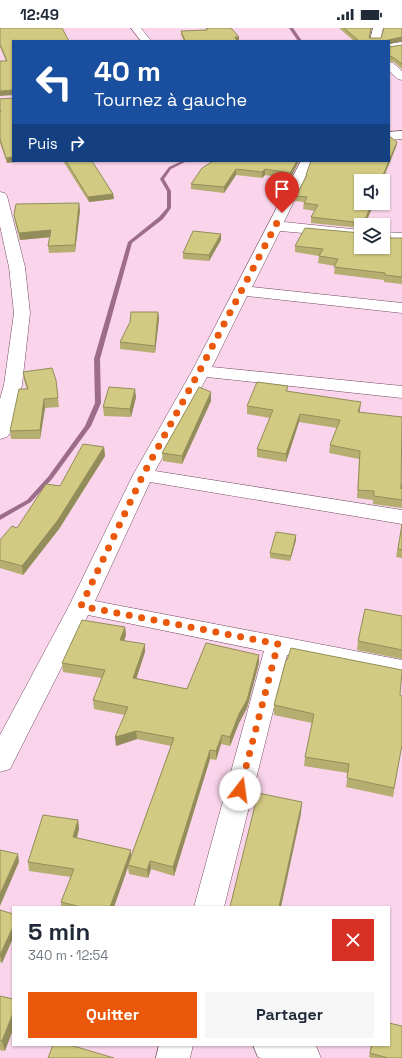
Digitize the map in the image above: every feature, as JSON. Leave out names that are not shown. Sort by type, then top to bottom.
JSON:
[{"type":"street","points":[[136,28],[145,40]]},
{"type":"street","points":[[375,40],[378,28]]},
{"type":"street","points":[[390,46],[402,45]]},
{"type":"street","points":[[390,66],[402,77]]},
{"type":"street","points":[[390,136],[402,135]]},
{"type":"street","points":[[0,761],[81,606],[143,475],[200,370],[307,162]]},
{"type":"street","points":[[0,196],[17,267],[22,313],[13,385],[0,433]]},
{"type":"street","points":[[275,226],[354,233]]},
{"type":"street","points":[[390,236],[402,237]]},
{"type":"street","points":[[241,291],[402,308]]},
{"type":"street","points":[[200,370],[402,392]]},
{"type":"street","points":[[143,475],[402,517]]},
{"type":"street","points":[[81,606],[402,669]]},
{"type":"street","points":[[209,906],[278,644]]},
{"type":"street","points":[[173,1058],[176,1046]]},
{"type":"street","points":[[273,1046],[304,1058]]},
{"type":"building","points":[[0,28],[62,28],[68,40],[12,40],[12,90],[0,91],[0,61],[7,61],[0,44]]},
{"type":"building","points":[[207,28],[231,28],[239,37],[235,37],[236,40],[185,40],[181,31],[207,30]]},
{"type":"building","points":[[344,28],[371,28],[369,38],[381,38],[384,28],[402,28],[402,37],[388,40],[358,40]]},
{"type":"building","points":[[402,45],[402,64],[390,56],[390,47]]},
{"type":"building","points":[[12,98],[12,157],[6,158],[0,139],[0,99]]},
{"type":"building","points":[[390,137],[397,142],[390,159]]},
{"type":"building","points":[[67,162],[93,162],[113,194],[88,197]]},
{"type":"building","points":[[211,162],[296,162],[290,173],[265,169],[262,172],[236,169],[224,187],[191,184],[202,168]]},
{"type":"building","points":[[311,162],[389,162],[383,174],[354,174],[354,210],[369,210],[366,218],[354,218],[354,222],[311,217],[318,205],[304,203],[307,197],[296,196],[307,175]]},
{"type":"building","points":[[79,203],[75,245],[48,246],[51,230],[19,233],[14,215],[16,204]]},
{"type":"building","points":[[305,228],[354,232],[354,254],[390,254],[390,238],[402,238],[402,277],[385,275],[385,273],[334,267],[338,259],[319,256],[323,249],[295,246]]},
{"type":"building","points":[[193,231],[221,234],[209,255],[183,253]]},
{"type":"building","points":[[131,312],[158,312],[155,346],[120,342],[130,322]]},
{"type":"building","points":[[52,368],[56,380],[58,398],[44,399],[40,430],[10,431],[19,389],[28,389],[23,372]]},
{"type":"building","points":[[257,382],[288,386],[286,391],[361,402],[358,412],[402,417],[402,500],[374,496],[374,491],[358,490],[360,451],[330,445],[340,420],[300,414],[286,454],[257,449],[273,410],[247,406]]},
{"type":"building","points":[[109,387],[135,389],[130,409],[103,407]]},
{"type":"building","points":[[199,387],[211,392],[182,456],[162,453]]},
{"type":"building","points":[[83,444],[104,447],[58,520],[22,566],[0,560],[0,540],[12,526],[17,528],[46,484],[60,486]]},
{"type":"building","points":[[402,524],[402,550],[398,549]]},
{"type":"building","points":[[276,532],[296,535],[291,556],[270,553]]},
{"type":"building","points":[[365,609],[402,616],[402,650],[358,641]]},
{"type":"building","points":[[82,620],[125,627],[120,640],[145,644],[133,678],[187,689],[206,643],[259,655],[247,700],[239,714],[230,737],[222,735],[216,751],[210,750],[173,867],[150,861],[147,870],[128,865],[174,738],[136,731],[115,737],[128,707],[93,700],[105,670],[62,663]]},
{"type":"building","points":[[291,648],[402,670],[400,695],[402,696],[402,745],[394,788],[347,778],[349,764],[305,757],[314,714],[274,705],[286,660]]},
{"type":"building","points":[[258,793],[302,802],[279,906],[230,906]]},
{"type":"building","points":[[43,815],[78,820],[73,837],[131,850],[110,906],[77,906],[61,902],[74,869],[28,862]]},
{"type":"building","points":[[0,850],[18,854],[0,894]]},
{"type":"building","points":[[0,910],[12,914],[12,929],[0,955]]},
{"type":"building","points":[[0,996],[12,999],[12,1016],[2,1041],[0,1040]]},
{"type":"building","points":[[390,1023],[402,1026],[402,1058],[388,1058],[370,1053],[372,1046],[390,1046]]},
{"type":"building","points":[[53,1046],[73,1046],[114,1058],[48,1058]]},
{"type":"waterway","points":[[291,28],[299,40]]},
{"type":"waterway","points":[[0,518],[29,501],[50,478],[88,426],[98,403],[97,359],[130,242],[161,218],[169,208],[169,191],[162,179],[170,168],[183,162]]},
{"type":"route","points":[[240,790],[278,644],[81,606],[143,475],[282,213]]}]
